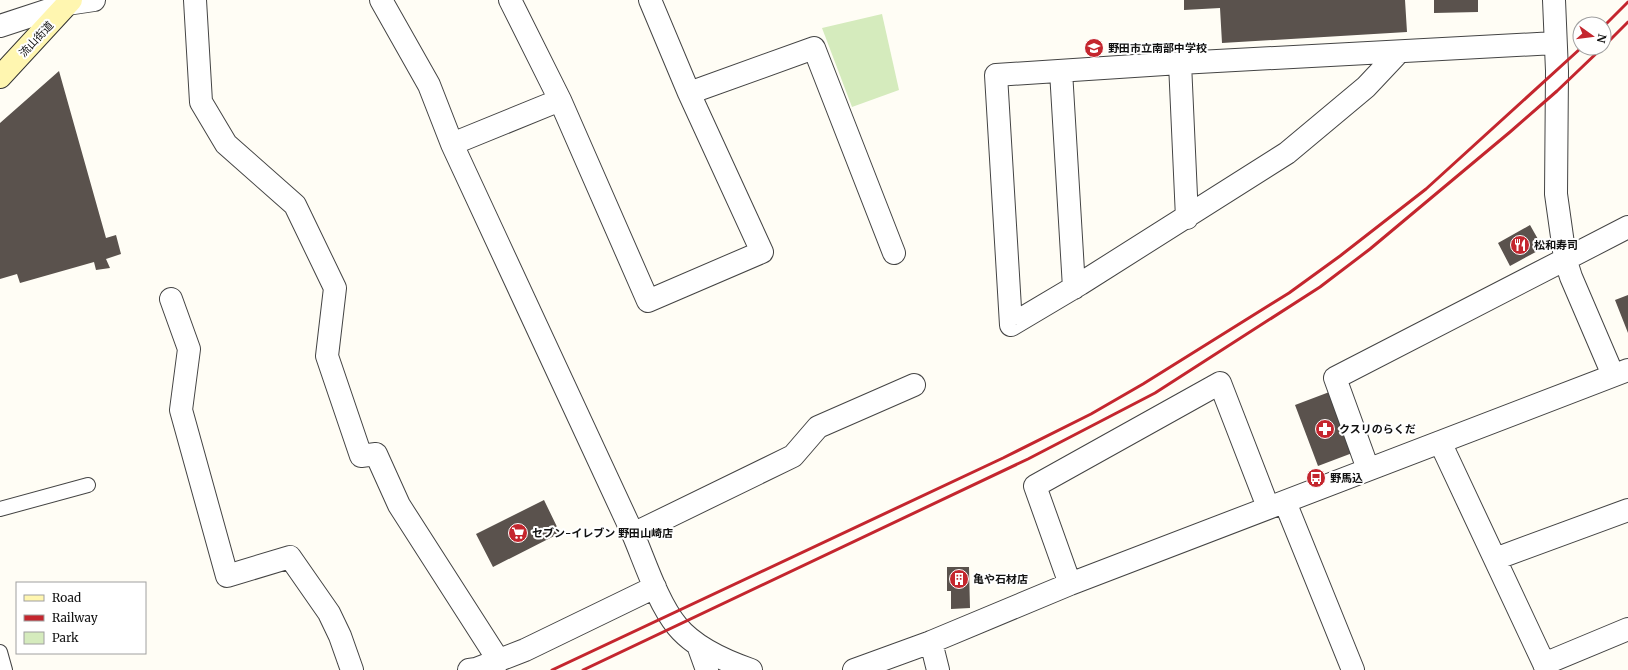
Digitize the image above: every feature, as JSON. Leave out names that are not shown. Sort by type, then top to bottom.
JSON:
[{"type":"street","points":[[0,26],[69,2],[94,0]]},
{"type":"street","points":[[195,0],[201,102],[226,144],[295,205],[335,288],[327,356],[361,456],[376,454],[399,505],[499,660]]},
{"type":"street","points":[[381,0],[429,85],[452,144],[633,534],[655,587],[677,626],[698,645],[735,664],[751,670]]},
{"type":"street","points":[[510,0],[560,100],[648,301],[762,252],[689,93],[650,0]]},
{"type":"street","points":[[854,670],[930,642],[1070,584],[1368,468],[1440,442],[1620,372],[1572,277],[1566,258],[1556,194],[1557,71],[1554,0]]},
{"type":"street","name":"流山街道","points":[[0,77],[69,2]]},
{"type":"street","points":[[1398,53],[1366,87],[1287,153],[1187,218],[1011,325],[996,75],[1180,62],[1398,53],[1555,43]]},
{"type":"street","points":[[689,93],[814,48],[894,253]]},
{"type":"street","points":[[1180,62],[1187,218]]},
{"type":"street","points":[[1061,71],[1074,288]]},
{"type":"street","points":[[452,144],[560,100]]},
{"type":"street","points":[[1368,468],[1335,378],[1628,227]]},
{"type":"street","points":[[171,299],[189,349],[181,410],[227,576],[290,557],[329,613],[340,636],[352,670]]},
{"type":"street","points":[[1070,584],[1035,486],[1220,383],[1353,670]]},
{"type":"street","points":[[633,534],[793,456],[818,427],[914,385]]},
{"type":"street","points":[[1440,442],[1546,667],[1628,630]]},
{"type":"street","points":[[1495,559],[1628,510]]},
{"type":"street","points":[[469,670],[476,669],[499,660],[655,587]]},
{"type":"street","points":[[930,642],[938,670]]},
{"type":"street","points":[[698,645],[707,670]]},
{"type":"lane","points":[[0,509],[88,485]]},
{"type":"lane","points":[[0,652],[5,670]]},
{"type":"green space","points":[[882,14],[899,90],[852,107],[822,28]]},
{"type":"building","points":[[1184,0],[1405,0],[1407,32],[1222,43],[1220,8],[1184,10]]},
{"type":"building","points":[[1434,0],[1478,0],[1478,12],[1434,13]]},
{"type":"building","points":[[59,71],[106,238],[116,235],[121,254],[106,259],[110,268],[96,270],[94,262],[20,283],[17,274],[0,279],[0,123]]},
{"type":"building","name":"松和寿司","points":[[1530,225],[1543,248],[1510,266],[1498,243]]},
{"type":"building","points":[[1628,295],[1628,333],[1615,300]]},
{"type":"building","name":"クスリのらくだ","points":[[1332,391],[1355,452],[1318,466],[1295,405]]},
{"type":"building","name":"セブン-イレブン 野田山崎店","points":[[544,500],[560,533],[493,567],[476,534]]},
{"type":"building","name":"亀や石材店","points":[[947,567],[969,567],[970,608],[951,609],[951,591],[947,591]]},
{"type":"railway","points":[[1612,18],[1628,2]]},
{"type":"railway","points":[[1612,38],[1628,22]]},
{"type":"railway","points":[[552,670],[1003,458],[1091,414],[1143,384],[1289,293],[1340,256],[1426,189],[1572,56]]},
{"type":"railway","points":[[583,670],[1028,459],[1155,393],[1320,287],[1370,249],[1510,132],[1557,91],[1594,56]]},
{"type":"place","name":"野田市立南部中学校","points":[[1094,48]]},
{"type":"place","name":"松和寿司","points":[[1520,245]]},
{"type":"place","name":"クスリのらくだ","points":[[1325,429]]},
{"type":"place","name":"野馬込","points":[[1316,478]]},
{"type":"place","name":"セブン-イレブン 野田山崎店","points":[[518,533]]},
{"type":"place","name":"亀や石材店","points":[[959,579]]}]
